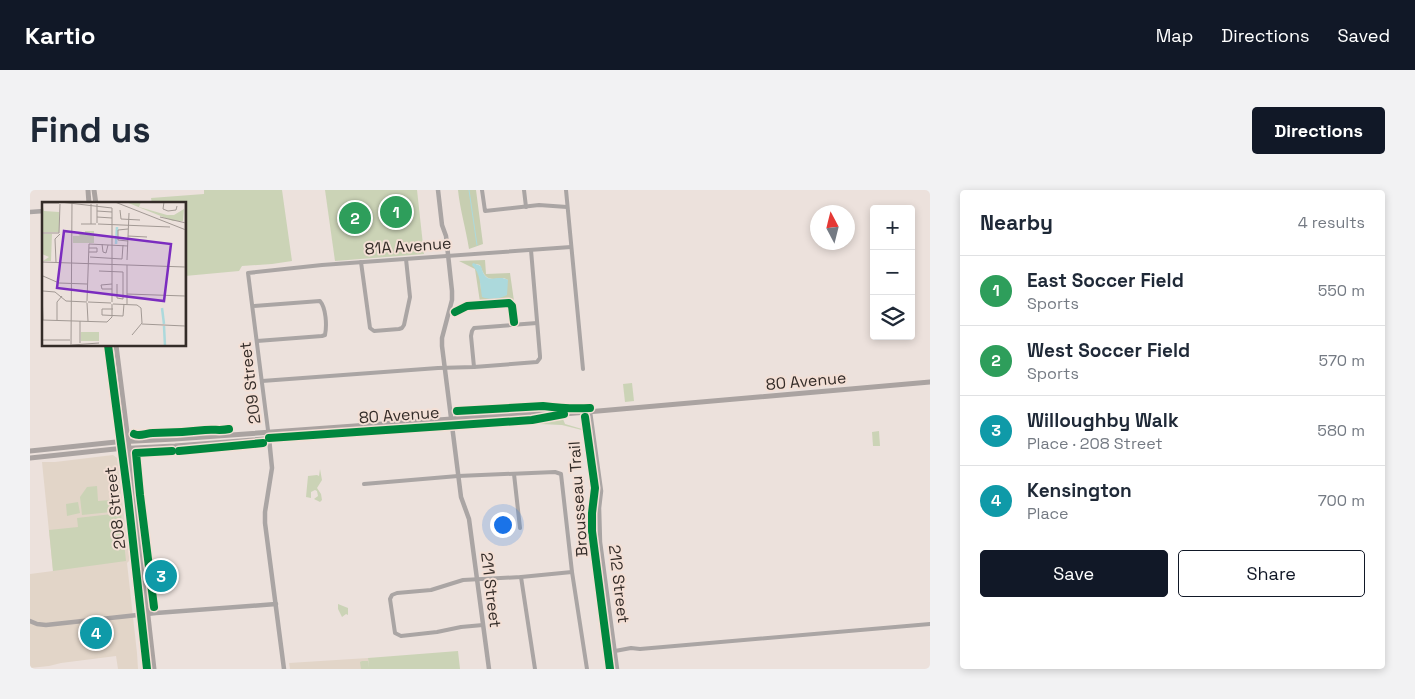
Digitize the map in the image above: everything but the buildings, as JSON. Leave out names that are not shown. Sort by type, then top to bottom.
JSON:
[{"type":"main road","name":"208 Street","points":[[108,346],[122,448],[147,669]]},
{"type":"main road","name":"208 Street","points":[[116,346],[154,669]]},
{"type":"main road","name":"80 Avenue","points":[[30,458],[122,448],[175,446],[532,420],[564,414],[930,382]]},
{"type":"main road","name":"80 Avenue","points":[[30,451],[128,441],[536,413],[564,414]]},
{"type":"street","name":"211 Street","points":[[438,190],[442,225],[446,236],[452,295],[442,338],[444,368],[460,496],[470,519],[489,669]]},
{"type":"street","points":[[482,190],[485,211],[539,205],[567,207]]},
{"type":"street","points":[[524,190],[526,206]]},
{"type":"street","points":[[566,190],[583,369]]},
{"type":"street","name":"81A Avenue","points":[[248,273],[361,262],[571,247]]},
{"type":"street","points":[[262,381],[534,363],[539,360],[540,356],[531,250]]},
{"type":"street","points":[[361,262],[371,330],[400,329],[402,328],[410,297],[406,259]]},
{"type":"street","name":"209 Street","points":[[248,273],[272,468],[265,523],[284,669]]},
{"type":"street","points":[[253,306],[321,301],[324,307],[326,335],[257,341]]},
{"type":"street","points":[[474,367],[472,330],[478,327],[537,323]]},
{"type":"street","name":"212 Street","points":[[590,412],[601,491],[599,508],[600,542],[617,669]]},
{"type":"street","points":[[364,484],[458,476],[555,472],[561,474],[572,572],[587,669]]},
{"type":"street","points":[[514,474],[520,528]]},
{"type":"street","points":[[483,625],[437,632],[397,635],[390,600],[392,595],[397,593],[431,590],[456,581],[572,572]]},
{"type":"street","points":[[521,577],[535,669]]},
{"type":"street","points":[[30,621],[41,625],[140,614],[276,604]]},
{"type":"street","points":[[615,651],[631,648],[640,649],[930,624]]},
{"type":"shaded area","points":[[113,455],[117,458],[129,557],[127,563],[138,669],[118,669],[116,656],[30,668],[30,574],[53,571],[42,462]]},
{"type":"shaded area","points":[[368,658],[369,669],[290,669],[289,663]]},
{"type":"green space","points":[[204,190],[282,190],[292,261],[242,266],[239,271],[186,276],[186,202],[152,202],[151,198],[204,194]]},
{"type":"green space","points":[[325,190],[417,190],[424,254],[335,261]]},
{"type":"green space","points":[[458,190],[476,190],[483,244],[469,249],[460,205]]},
{"type":"green space","points":[[485,260],[486,274],[510,273],[514,301],[480,302],[475,269],[459,261]],"holes":[[[476,264],[480,265],[488,278],[504,278],[508,280],[481,290],[480,276],[476,269]]]},
{"type":"green space","points":[[632,383],[634,401],[625,402],[623,384]]},
{"type":"green space","points":[[563,419],[565,424],[582,429],[586,427],[586,431],[562,425],[539,424],[458,429],[538,422]]},
{"type":"green space","points":[[879,431],[880,446],[873,446],[872,432]]},
{"type":"green space","points":[[262,442],[180,449],[182,448]]},
{"type":"green space","points":[[134,454],[150,587],[148,591],[133,458]]},
{"type":"green space","points":[[320,469],[322,480],[317,488],[321,494],[322,500],[320,502],[314,499],[318,496],[315,490],[311,492],[311,498],[306,497],[308,476],[319,476]]},
{"type":"green space","points":[[97,486],[98,501],[110,500],[111,512],[82,515],[80,497],[87,487]]},
{"type":"green space","points":[[78,502],[80,513],[67,516],[66,504]]},
{"type":"green space","points":[[121,513],[126,561],[53,571],[49,530],[78,527],[77,518]]},
{"type":"green space","points":[[338,604],[348,608],[348,615],[346,614],[342,617]]},
{"type":"green space","points":[[458,651],[460,669],[361,669],[360,662],[362,661],[368,661],[369,668],[368,658]]},
{"type":"water","points":[[473,263],[481,266],[483,273],[489,278],[504,278],[508,280],[507,295],[495,299],[482,297],[479,276],[472,265]]},
{"type":"waterway","points":[[469,190],[477,245]]},
{"type":"cycle path","points":[[455,312],[467,306],[509,303],[512,306],[514,322]]},
{"type":"cycle path","points":[[108,346],[128,497],[147,669]]},
{"type":"cycle path","points":[[457,411],[543,406],[590,408]]},
{"type":"cycle path","points":[[269,438],[532,420],[564,414]]},
{"type":"cycle path","name":"Brousseau Trail","points":[[585,417],[595,488],[592,531],[610,669]]},
{"type":"cycle path","points":[[134,434],[229,429]]},
{"type":"cycle path","points":[[179,451],[263,443]]},
{"type":"cycle path","points":[[154,607],[136,453],[172,451]]},
{"type":"place","name":"East Soccer Field","points":[[396,212]]},
{"type":"place","name":"West Soccer Field","points":[[355,218]]},
{"type":"place","name":"Willoughby Walk","points":[[161,576]]},
{"type":"place","name":"Kensington","points":[[96,633]]}]
